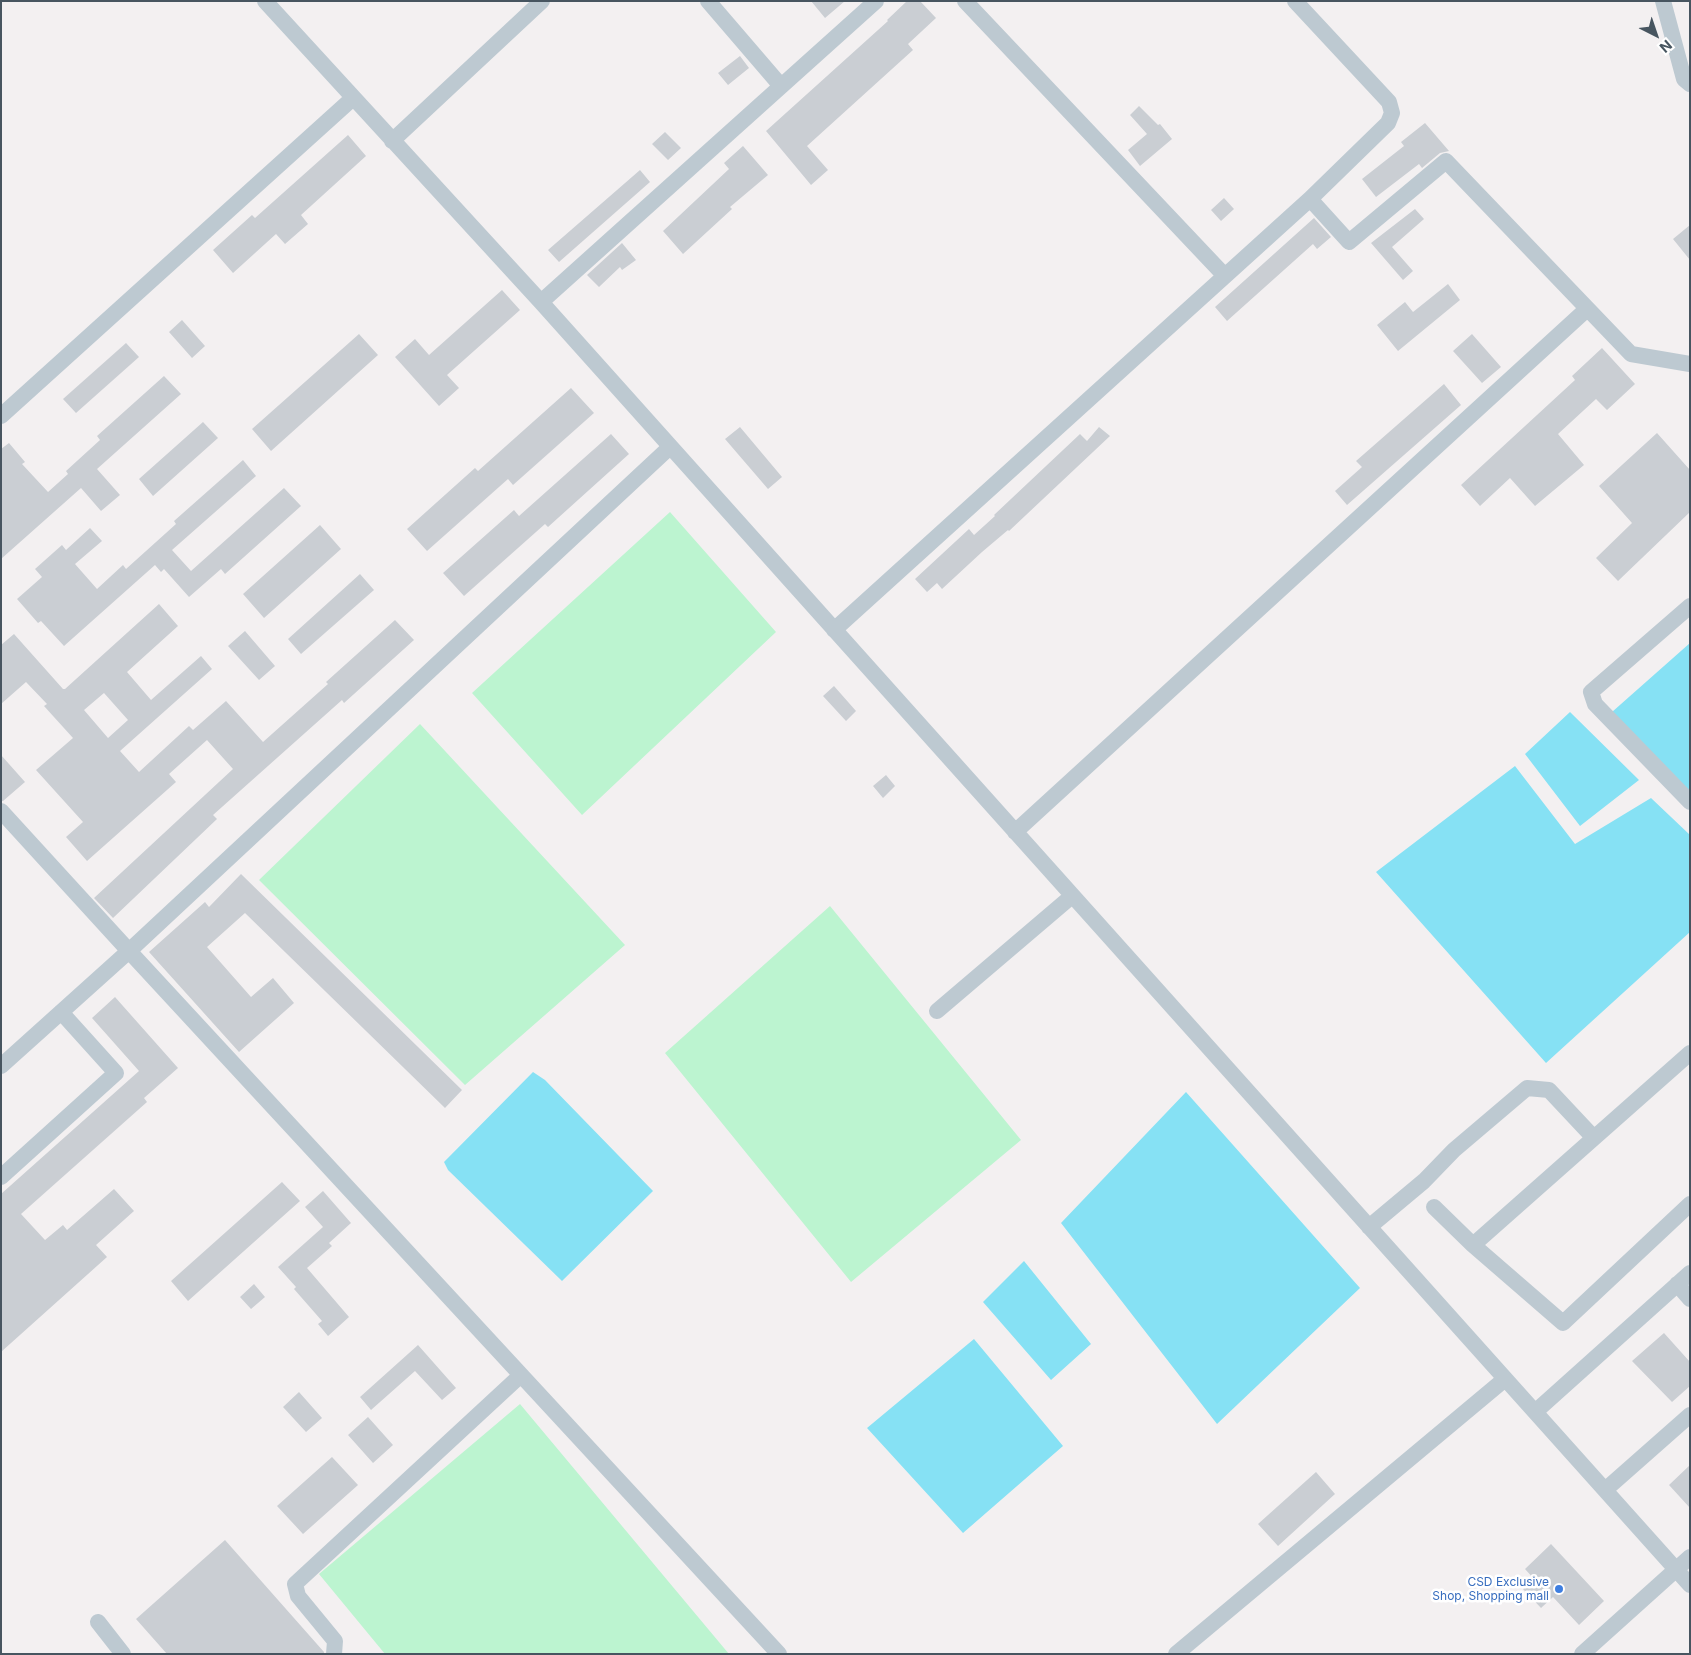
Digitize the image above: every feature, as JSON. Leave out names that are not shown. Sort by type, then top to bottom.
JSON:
[{"type":"street","points":[[265,1],[541,302],[1690,1585]]},
{"type":"street","points":[[392,141],[542,1]]},
{"type":"street","points":[[708,1],[781,86]]},
{"type":"street","points":[[541,302],[876,1]]},
{"type":"street","points":[[965,1],[1225,276]]},
{"type":"street","points":[[834,630],[1310,199],[1388,123],[1392,113],[1389,102],[1295,1]]},
{"type":"street","points":[[1663,1],[1684,78],[1690,84]]},
{"type":"street","points":[[1,416],[353,98]]},
{"type":"street","points":[[1310,199],[1350,242],[1446,162],[1631,354],[1690,364]]},
{"type":"street","points":[[1015,832],[1587,309]]},
{"type":"street","points":[[1,1066],[128,951],[670,447]]},
{"type":"street","points":[[1690,606],[1591,692],[1595,704],[1690,802]]},
{"type":"street","points":[[1,811],[778,1654]]},
{"type":"street","points":[[936,1011],[1072,896]]},
{"type":"street","points":[[1,1177],[116,1073],[61,1012]]},
{"type":"street","points":[[1473,1246],[1690,1053]]},
{"type":"street","points":[[1369,1227],[1424,1182],[1454,1150],[1527,1088],[1549,1090],[1594,1138]]},
{"type":"street","points":[[1434,1207],[1473,1246],[1562,1323],[1690,1204]]},
{"type":"street","points":[[1535,1412],[1690,1273]]},
{"type":"street","points":[[1677,1284],[1690,1299]]},
{"type":"street","points":[[334,1654],[335,1641],[298,1596],[295,1584],[521,1375]]},
{"type":"street","points":[[1176,1654],[1505,1379]]},
{"type":"street","points":[[1605,1490],[1690,1415]]},
{"type":"street","points":[[1582,1654],[1690,1557]]},
{"type":"street","points":[[98,1622],[123,1654]]},
{"type":"green space","points":[[670,512],[776,632],[582,815],[472,693]]},
{"type":"green space","points":[[420,724],[625,945],[465,1085],[259,880]]},
{"type":"green space","points":[[830,906],[1021,1140],[851,1282],[665,1053]]},
{"type":"green space","points":[[520,1404],[729,1654],[385,1654],[319,1574]]},
{"type":"water","points":[[1690,643],[1690,794],[1612,712]]},
{"type":"water","points":[[1570,712],[1639,780],[1580,826],[1525,754]]},
{"type":"water","points":[[1515,766],[1575,844],[1651,798],[1690,835],[1690,932],[1546,1063],[1376,872]]},
{"type":"water","points":[[533,1072],[545,1080],[653,1191],[562,1281],[448,1170],[444,1162]]},
{"type":"water","points":[[1186,1092],[1360,1288],[1217,1424],[1061,1223]]},
{"type":"water","points":[[1024,1261],[1091,1344],[1051,1380],[983,1302]]},
{"type":"water","points":[[974,1339],[1063,1446],[963,1533],[867,1428]]},
{"type":"building","points":[[811,1],[845,1],[825,18]]},
{"type":"building","points":[[907,1],[920,1],[936,18],[908,44],[913,50],[807,146],[828,170],[811,185],[766,131],[888,21]]},
{"type":"building","points":[[740,56],[749,68],[728,85],[718,73]]},
{"type":"building","points":[[1139,106],[1158,125],[1160,124],[1172,139],[1140,166],[1128,150],[1147,134],[1130,115]]},
{"type":"building","points":[[1425,123],[1449,151],[1440,153],[1422,168],[1419,164],[1376,197],[1362,179],[1404,146],[1401,142]]},
{"type":"building","points":[[665,132],[681,148],[668,160],[652,144]]},
{"type":"building","points":[[348,135],[366,156],[301,215],[308,224],[285,244],[276,234],[233,273],[213,250],[252,215],[255,218]]},
{"type":"building","points":[[743,146],[768,175],[730,207],[732,209],[683,254],[663,231],[729,169],[724,163]]},
{"type":"building","points":[[640,170],[650,182],[559,262],[548,250]]},
{"type":"building","points":[[1224,198],[1234,209],[1221,221],[1211,210]]},
{"type":"building","points":[[1415,209],[1424,219],[1392,247],[1413,271],[1403,280],[1371,243]]},
{"type":"building","points":[[1314,218],[1331,237],[1317,249],[1313,244],[1227,321],[1215,307]]},
{"type":"building","points":[[1690,225],[1690,260],[1673,239]]},
{"type":"building","points":[[622,243],[636,260],[622,270],[620,267],[599,287],[587,275]]},
{"type":"building","points":[[1448,284],[1460,300],[1398,351],[1377,325],[1405,302],[1413,312]]},
{"type":"building","points":[[502,290],[520,310],[447,375],[459,388],[439,406],[395,357],[415,339],[429,355]]},
{"type":"building","points":[[182,320],[205,346],[192,358],[169,332]]},
{"type":"building","points":[[359,334],[378,355],[271,451],[252,429]]},
{"type":"building","points":[[1472,334],[1501,367],[1482,383],[1453,351]]},
{"type":"building","points":[[126,343],[139,357],[76,413],[63,399]]},
{"type":"building","points":[[1602,348],[1635,384],[1607,410],[1596,399],[1558,434],[1584,465],[1535,506],[1510,478],[1480,506],[1461,485],[1575,380],[1572,376]]},
{"type":"building","points":[[164,376],[181,394],[97,469],[120,495],[101,511],[81,488],[1,559],[1,449],[9,443],[25,462],[22,464],[48,492],[68,474],[66,471],[100,440],[97,436]]},
{"type":"building","points":[[1444,384],[1461,405],[1347,505],[1335,491],[1362,467],[1356,461]]},
{"type":"building","points":[[571,388],[594,413],[513,485],[508,479],[427,551],[407,529],[475,468],[478,471]]},
{"type":"building","points":[[203,422],[218,438],[153,496],[139,479]]},
{"type":"building","points":[[740,427],[782,477],[768,489],[725,439]]},
{"type":"building","points":[[1099,427],[1110,436],[1009,531],[982,552],[942,589],[937,583],[927,592],[915,579],[969,529],[974,535],[1080,434],[1087,441]]},
{"type":"building","points":[[1657,433],[1690,470],[1690,512],[1618,581],[1596,558],[1632,523],[1599,486]]},
{"type":"building","points":[[611,434],[629,454],[548,527],[545,524],[464,596],[443,573],[514,510],[519,516]]},
{"type":"building","points":[[243,460],[256,476],[172,550],[191,571],[284,488],[301,506],[225,574],[221,569],[189,597],[164,569],[161,572],[155,565],[64,646],[41,621],[38,623],[17,599],[42,577],[35,569],[62,545],[66,550],[90,528],[102,541],[75,564],[97,589],[123,565],[126,569],[176,524],[174,521]]},
{"type":"building","points":[[320,525],[341,549],[264,618],[243,594]]},
{"type":"building","points":[[360,574],[374,590],[301,654],[288,639]]},
{"type":"building","points":[[159,604],[178,626],[127,672],[151,700],[201,656],[212,669],[120,751],[139,772],[189,726],[193,730],[226,701],[263,742],[328,684],[326,682],[395,620],[414,640],[344,703],[342,700],[213,815],[217,819],[113,918],[94,898],[233,769],[207,740],[169,774],[176,782],[87,861],[66,837],[83,822],[36,770],[73,738],[44,706],[47,704],[26,682],[1,704],[1,645],[14,634],[65,689]],"holes":[[[104,693],[128,720],[108,738],[84,710]]]},
{"type":"building","points":[[245,631],[275,666],[259,680],[228,646]]},
{"type":"building","points":[[834,686],[856,711],[846,721],[823,696]]},
{"type":"building","points":[[1,755],[25,782],[3,801],[1,801]]},
{"type":"building","points":[[886,775],[895,786],[883,798],[873,786]]},
{"type":"building","points":[[241,874],[462,1090],[445,1108],[245,913],[207,947],[251,997],[273,978],[294,1003],[239,1052],[149,952],[205,902],[209,907]]},
{"type":"building","points":[[115,997],[178,1068],[144,1098],[147,1102],[21,1214],[45,1240],[63,1225],[67,1230],[114,1189],[134,1211],[96,1245],[107,1257],[1,1352],[1,1194],[139,1071],[92,1018]]},
{"type":"building","points":[[282,1182],[300,1201],[188,1301],[171,1281]]},
{"type":"building","points":[[323,1191],[351,1223],[329,1243],[332,1246],[307,1268],[349,1317],[328,1336],[318,1324],[322,1321],[278,1267],[323,1227],[305,1207]]},
{"type":"building","points":[[254,1284],[265,1297],[251,1309],[240,1297]]},
{"type":"building","points":[[1664,1333],[1690,1362],[1690,1386],[1672,1402],[1632,1361]]},
{"type":"building","points":[[418,1345],[456,1388],[442,1400],[415,1371],[371,1410],[360,1397]]},
{"type":"building","points":[[299,1392],[322,1418],[306,1432],[283,1407]]},
{"type":"building","points":[[368,1417],[393,1445],[373,1463],[348,1435]]},
{"type":"building","points":[[332,1457],[358,1485],[303,1534],[277,1506]]},
{"type":"building","points":[[1690,1465],[1690,1508],[1669,1485]]},
{"type":"building","points":[[1316,1472],[1335,1494],[1278,1546],[1258,1524]]},
{"type":"building","points":[[225,1540],[324,1654],[167,1654],[136,1619]]},
{"type":"building","points":[[1551,1544],[1604,1601],[1579,1625],[1553,1597],[1541,1608],[1523,1589],[1534,1579],[1525,1569]]},
{"type":"place","name":"CSD Exclusive Shop, Shopping mall","points":[[1559,1589]]}]
